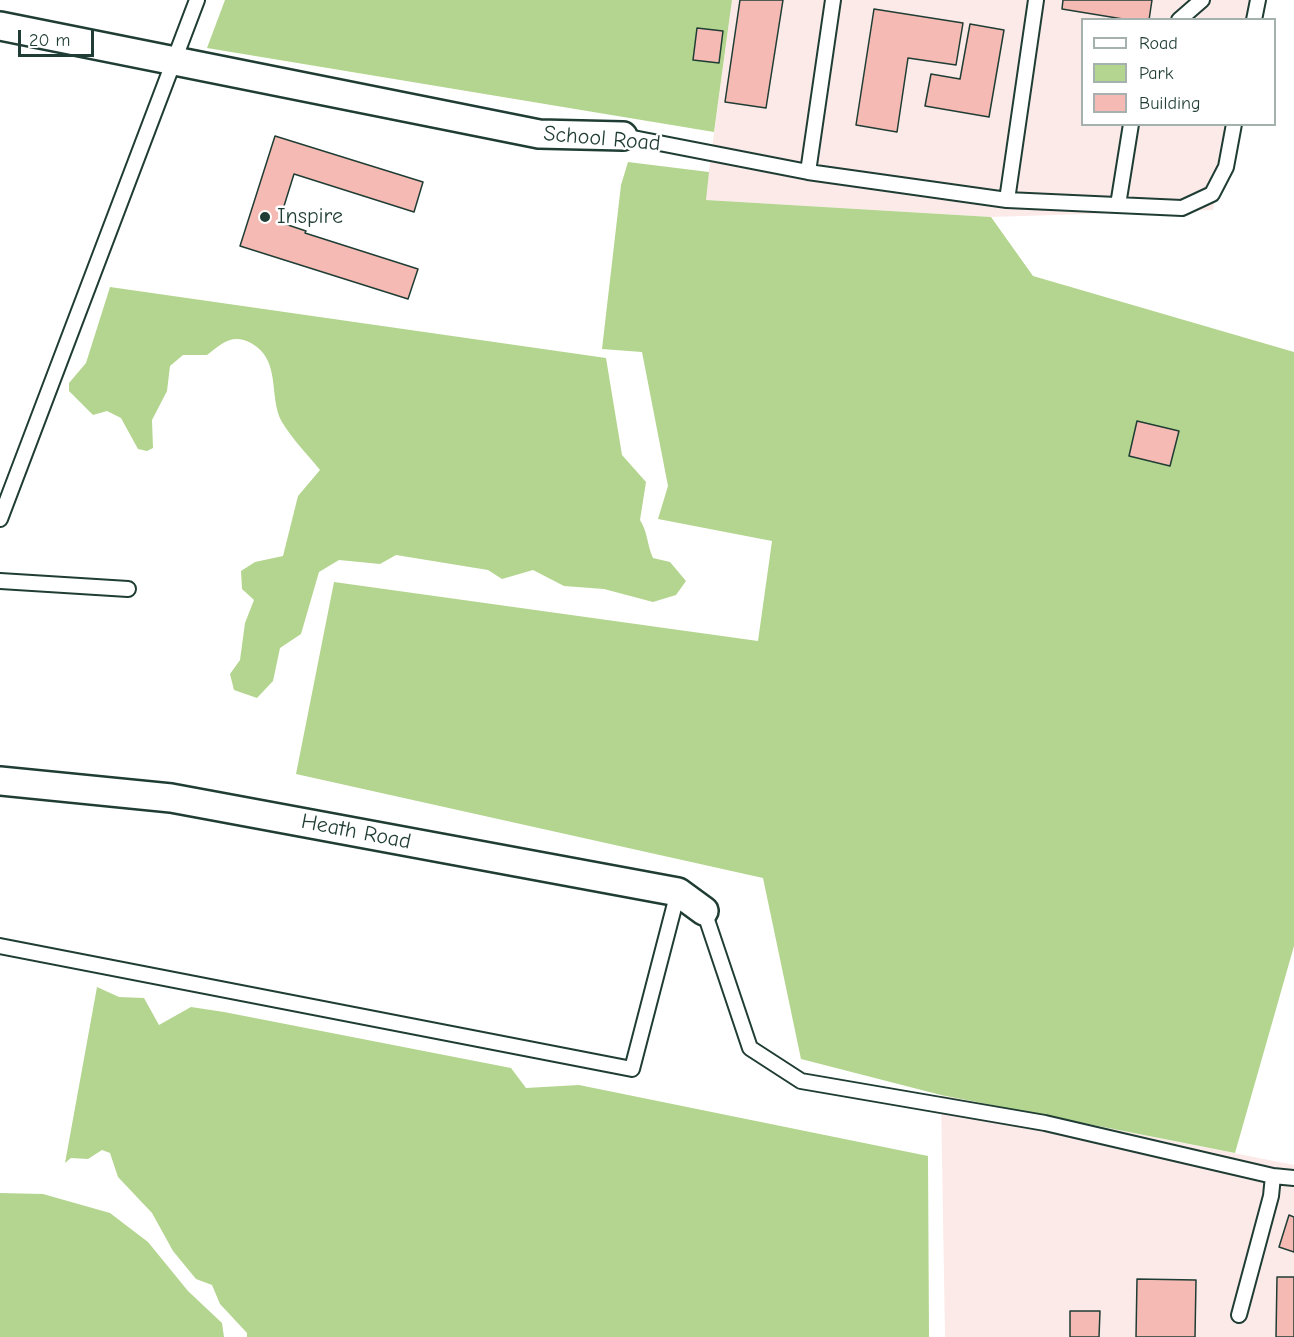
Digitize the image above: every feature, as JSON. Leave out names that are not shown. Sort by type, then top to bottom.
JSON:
[{"type":"street","name":"School Road","points":[[0,26],[539,134],[623,136]]},
{"type":"street","name":"Heath Road","points":[[0,781],[171,798],[678,892],[704,911]]},
{"type":"lane","points":[[0,519],[197,0]]},
{"type":"lane","points":[[808,172],[833,0]]},
{"type":"lane","points":[[1007,200],[1036,0]]},
{"type":"lane","points":[[1181,18],[1202,0]]},
{"type":"lane","points":[[1254,18],[1258,0]]},
{"type":"lane","points":[[1118,205],[1131,126]]},
{"type":"lane","name":"School Road","points":[[623,136],[808,172],[1007,200],[1182,208],[1212,194],[1226,167],[1234,126]]},
{"type":"lane","points":[[0,581],[128,589]]},
{"type":"lane","points":[[0,946],[632,1069],[678,892]]},
{"type":"lane","points":[[704,911],[750,1048],[801,1081],[1045,1123],[1273,1176],[1294,1178]]},
{"type":"lane","points":[[1239,1315],[1271,1196],[1273,1176]]},
{"type":"shaded area","points":[[732,0],[1252,0],[1248,18],[1081,18],[1081,126],[1229,126],[1213,210],[991,217],[705,200]]},
{"type":"shaded area","points":[[941,1095],[1294,1165],[1294,1337],[945,1337]]},
{"type":"green space","points":[[225,0],[732,0],[714,132],[207,48]]},
{"type":"green space","points":[[628,162],[709,172],[706,200],[991,217],[1033,276],[1294,352],[1294,946],[1235,1153],[941,1095],[801,1059],[763,878],[296,774],[334,582],[758,641],[772,541],[658,519],[668,486],[642,352],[602,349],[621,185]]},
{"type":"green space","points":[[110,287],[606,358],[622,455],[646,482],[640,520],[651,553],[653,558],[670,562],[686,581],[676,595],[653,602],[604,589],[564,586],[533,570],[502,579],[488,570],[396,555],[380,564],[339,560],[319,572],[301,634],[280,648],[273,681],[257,698],[234,690],[230,674],[240,660],[245,623],[254,600],[242,589],[241,571],[255,562],[283,556],[298,496],[320,470],[282,422],[267,359],[261,350],[245,340],[233,339],[207,355],[183,355],[170,366],[167,391],[152,420],[153,448],[147,451],[138,449],[121,418],[107,411],[93,415],[69,391],[69,383],[86,363]]},
{"type":"green space","points":[[97,987],[119,997],[144,998],[159,1025],[191,1007],[224,1012],[511,1068],[526,1088],[579,1085],[928,1156],[929,1337],[247,1337],[247,1333],[220,1304],[212,1285],[196,1279],[173,1251],[152,1213],[118,1177],[110,1153],[102,1150],[88,1159],[71,1158],[65,1163]]},
{"type":"green space","points":[[0,1193],[43,1194],[110,1213],[148,1242],[188,1291],[222,1323],[224,1337],[0,1337]]},
{"type":"building","points":[[740,0],[783,0],[766,108],[725,102]]},
{"type":"building","points":[[1063,0],[1152,0],[1149,18],[1117,18],[1062,9]]},
{"type":"building","points":[[874,9],[963,23],[956,65],[908,58],[897,132],[856,125]]},
{"type":"building","points":[[970,24],[1004,30],[989,117],[925,106],[931,74],[960,79]]},
{"type":"building","points":[[697,28],[723,31],[719,63],[693,60]]},
{"type":"building","name":"Inspire","points":[[275,136],[423,182],[414,212],[294,174],[279,222],[306,231],[305,233],[418,269],[408,299],[240,246]]},
{"type":"building","points":[[1137,421],[1179,431],[1170,466],[1129,456]]},
{"type":"building","points":[[1289,1215],[1294,1217],[1294,1252],[1279,1247]]},
{"type":"building","points":[[1277,1277],[1294,1277],[1294,1337],[1276,1337]]},
{"type":"building","points":[[1137,1279],[1196,1280],[1195,1337],[1136,1337]]},
{"type":"building","points":[[1070,1311],[1100,1311],[1099,1337],[1070,1337]]},
{"type":"place","name":"Inspire","points":[[265,217]]}]
